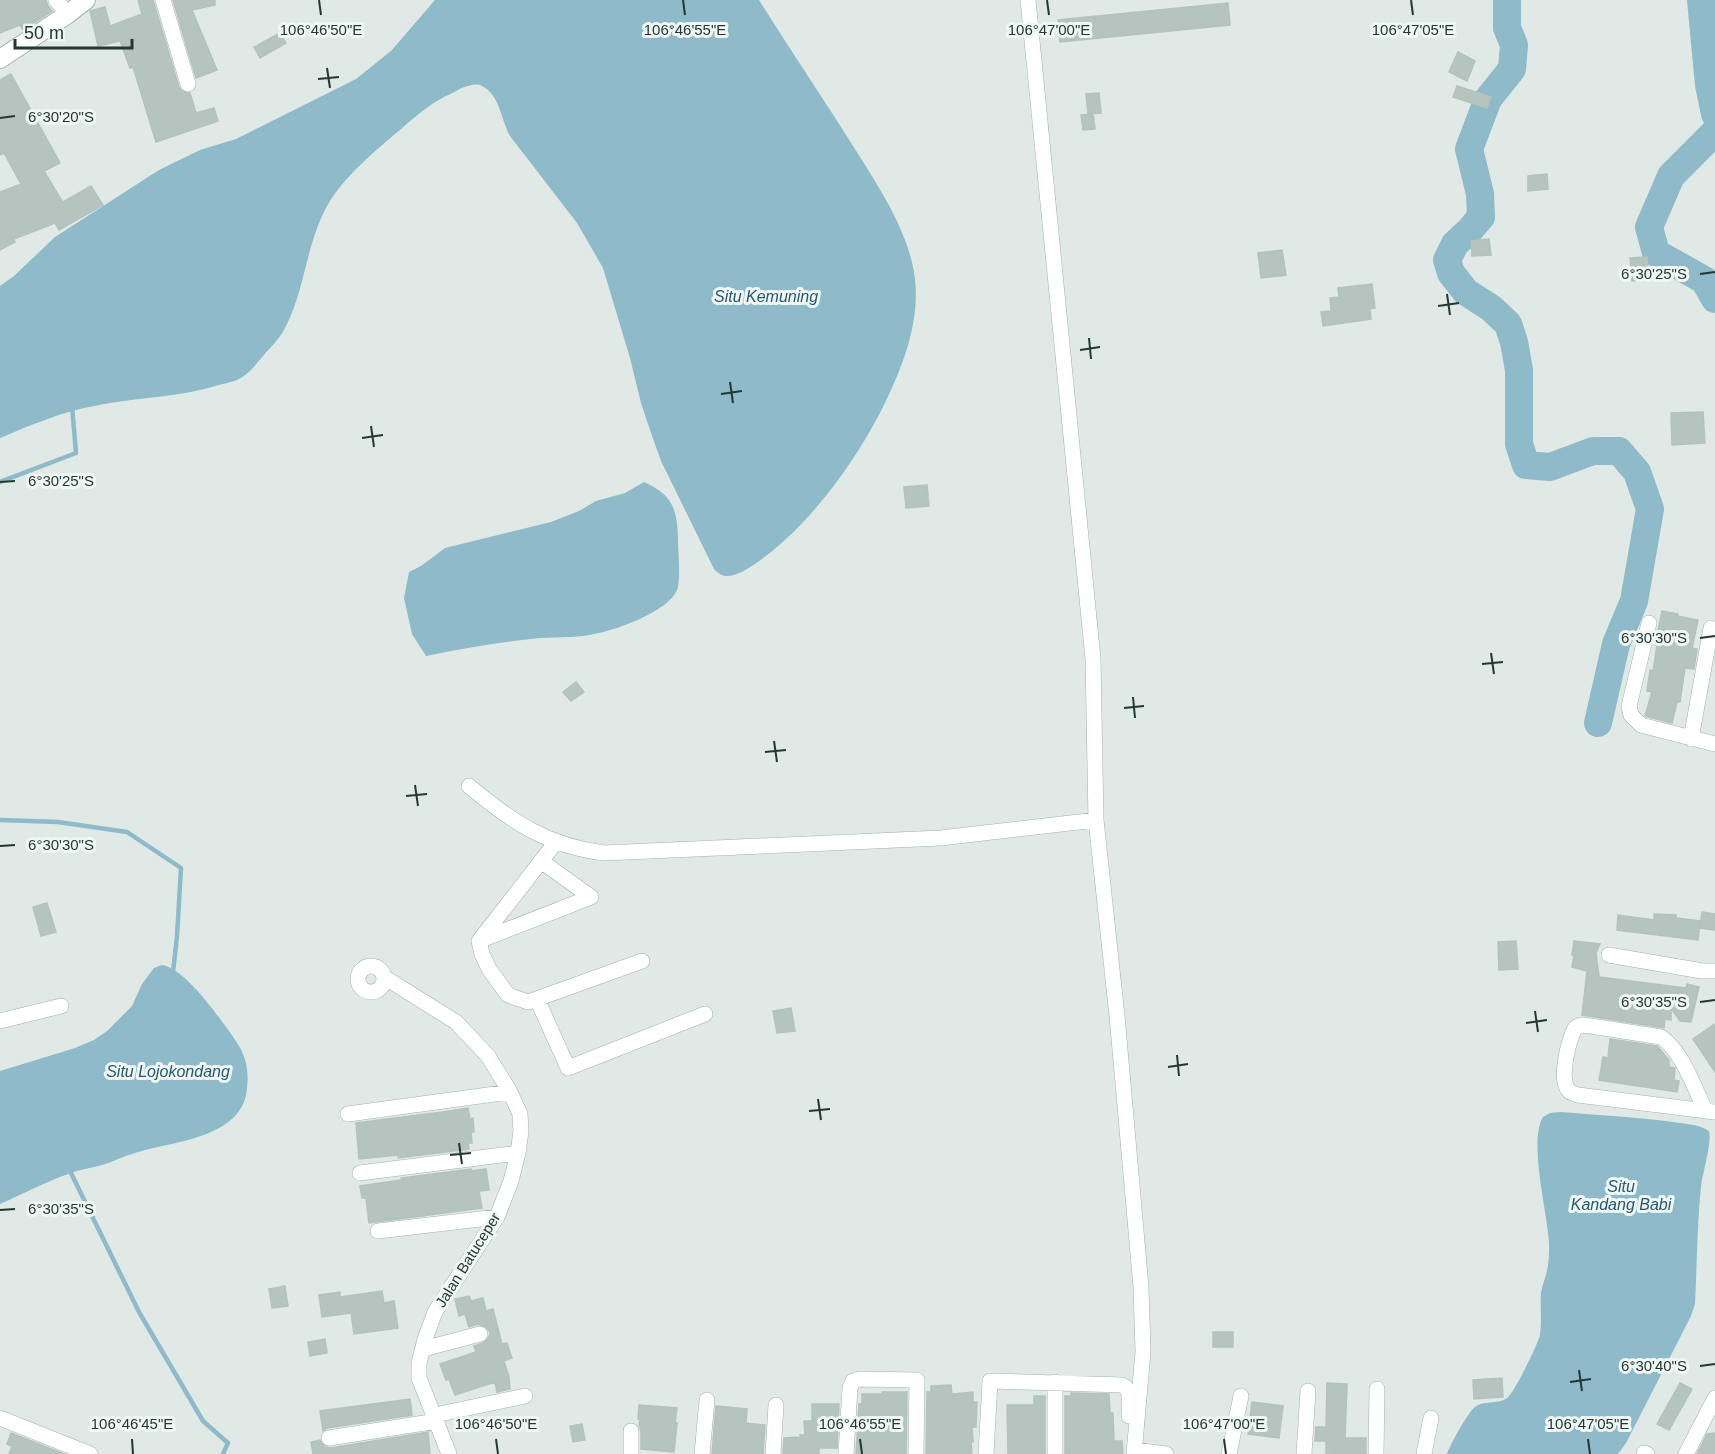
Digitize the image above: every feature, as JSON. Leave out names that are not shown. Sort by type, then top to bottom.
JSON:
[{"type":"main road","points":[[0,59],[86,0]]},
{"type":"street","points":[[56,0],[68,14]]},
{"type":"street","points":[[163,0],[188,84]]},
{"type":"street","points":[[1028,0],[1093,659],[1096,820],[1117,1016],[1141,1287],[1143,1352],[1132,1453]]},
{"type":"street","points":[[1649,623],[1629,706],[1631,716],[1641,725],[1715,744]]},
{"type":"street","points":[[1691,739],[1711,628]]},
{"type":"street","points":[[469,786],[522,826],[547,839],[581,850],[604,853],[941,838],[1096,820]]},
{"type":"street","points":[[479,941],[556,842]]},
{"type":"street","points":[[479,941],[591,897],[541,861]]},
{"type":"street","points":[[479,941],[489,969],[508,995],[528,1002],[642,961]]},
{"type":"street","points":[[1609,955],[1702,971],[1715,971]]},
{"type":"street","name":"Jalan Batuceper","points":[[384,976],[456,1022],[488,1056],[510,1092],[520,1114],[521,1131],[518,1153],[511,1181],[497,1217],[435,1312],[419,1363],[419,1378],[449,1454]]},
{"type":"street","points":[[537,999],[568,1068],[705,1014]]},
{"type":"street","points":[[0,1021],[61,1006]]},
{"type":"street","points":[[1581,1025],[1591,1026],[1661,1037],[1667,1041],[1682,1062],[1710,1111],[1572,1093],[1565,1083],[1565,1072],[1567,1052],[1575,1028],[1581,1025]]},
{"type":"street","points":[[348,1114],[510,1092]]},
{"type":"street","points":[[360,1173],[518,1153]]},
{"type":"street","points":[[378,1231],[497,1217]]},
{"type":"street","points":[[423,1349],[480,1334]]},
{"type":"street","points":[[846,1454],[850,1388],[853,1381],[859,1379],[917,1380],[916,1454]]},
{"type":"street","points":[[986,1454],[990,1381],[1055,1382],[1127,1387],[1130,1398],[1132,1453]]},
{"type":"street","points":[[1055,1382],[1055,1454]]},
{"type":"street","points":[[1376,1454],[1377,1389]]},
{"type":"street","points":[[1304,1454],[1308,1391]]},
{"type":"street","points":[[329,1438],[436,1418],[525,1396]]},
{"type":"street","points":[[1229,1454],[1241,1396]]},
{"type":"street","points":[[1686,1454],[1715,1398]]},
{"type":"street","points":[[702,1454],[706,1400]]},
{"type":"street","points":[[773,1454],[776,1405]]},
{"type":"street","points":[[0,1418],[90,1454]]},
{"type":"street","points":[[1424,1454],[1431,1418]]},
{"type":"street","points":[[631,1431],[631,1454]]},
{"type":"street","points":[[1132,1453],[1166,1454]]},
{"type":"water","name":"Situ Kemuning","points":[[435,0],[759,0],[885,198],[906,242],[911,257],[916,290],[913,326],[903,361],[881,411],[839,479],[814,511],[786,539],[740,573],[725,576],[714,569],[661,461],[641,403],[603,268],[577,223],[510,136],[493,95],[478,85],[463,88],[427,108],[370,156],[341,186],[319,222],[297,298],[285,328],[244,376],[204,389],[110,403],[70,412],[0,438],[0,286],[14,276],[55,237],[159,170],[200,150],[236,139],[356,79],[391,51]]},
{"type":"water","points":[[644,482],[667,498],[672,504],[676,519],[678,586],[672,598],[664,605],[631,623],[592,635],[512,641],[426,656],[412,634],[404,598],[409,572],[445,548],[551,522],[579,511],[596,501],[625,493]]},
{"type":"water","name":"Situ Lojokondang","points":[[162,965],[179,973],[197,990],[232,1035],[244,1055],[248,1079],[242,1106],[232,1119],[218,1129],[201,1136],[75,1172],[0,1204],[0,1071],[94,1040],[107,1031],[132,1006],[142,984],[154,968]]},
{"type":"water","name":"Situ Kandang Babi","points":[[1550,1113],[1673,1122],[1709,1131],[1701,1186],[1695,1304],[1626,1443],[1618,1454],[1447,1454],[1459,1429],[1475,1407],[1483,1403],[1502,1401],[1509,1396],[1540,1335],[1541,1293],[1548,1268],[1549,1244],[1537,1143],[1543,1117]]},
{"type":"building","points":[[0,0],[46,0],[52,11],[23,30],[20,25],[0,33]]},
{"type":"building","points":[[138,0],[153,0],[179,87],[182,91],[190,93],[196,113],[214,108],[218,121],[156,142],[133,67],[130,68],[120,41],[98,46],[90,11],[105,7],[110,26],[142,14]]},
{"type":"building","points":[[173,0],[215,0],[215,5],[192,10],[217,70],[196,78]]},
{"type":"building","points":[[1228,3],[1230,25],[1060,42],[1058,20]]},
{"type":"building","points":[[280,33],[286,43],[260,58],[254,47]]},
{"type":"building","points":[[1458,52],[1475,61],[1467,81],[1449,72]]},
{"type":"building","points":[[11,74],[60,163],[44,171],[60,198],[63,202],[91,186],[103,205],[59,230],[55,223],[14,239],[15,242],[0,250],[0,192],[21,184],[4,153],[0,155],[0,80]]},
{"type":"building","points":[[1457,86],[1491,97],[1487,108],[1453,97]]},
{"type":"building","points":[[1099,93],[1101,113],[1088,114],[1086,94]]},
{"type":"building","points":[[1093,114],[1095,129],[1083,130],[1081,115]]},
{"type":"building","points":[[1547,174],[1548,189],[1528,191],[1528,176]]},
{"type":"building","points":[[1489,239],[1491,255],[1472,256],[1471,241]]},
{"type":"building","points":[[1282,250],[1286,275],[1261,278],[1258,253]]},
{"type":"building","points":[[1647,257],[1649,279],[1632,281],[1630,258]]},
{"type":"building","points":[[1372,284],[1375,308],[1370,309],[1371,319],[1323,326],[1321,312],[1331,311],[1330,298],[1339,297],[1338,288]]},
{"type":"building","points":[[1703,412],[1705,443],[1672,445],[1671,413]]},
{"type":"building","points":[[927,485],[929,506],[906,508],[904,487]]},
{"type":"building","points":[[1662,611],[1698,620],[1692,648],[1697,649],[1694,669],[1685,668],[1680,702],[1677,702],[1672,723],[1645,716],[1652,692],[1647,691],[1650,670],[1653,671],[1657,645],[1655,645]]},
{"type":"building","points":[[576,682],[584,692],[571,701],[563,692]]},
{"type":"building","points":[[47,903],[56,932],[41,936],[33,907]]},
{"type":"building","points":[[1702,912],[1715,914],[1715,930],[1700,928]]},
{"type":"building","points":[[1654,914],[1676,915],[1676,918],[1700,921],[1698,940],[1617,930],[1618,915],[1654,920]]},
{"type":"building","points":[[1516,941],[1518,969],[1499,970],[1498,942]]},
{"type":"building","points":[[1574,941],[1600,944],[1596,953],[1599,977],[1686,988],[1687,984],[1699,987],[1691,1022],[1680,1021],[1671,1008],[1671,1020],[1665,1019],[1664,1028],[1582,1015],[1587,971],[1572,967]]},
{"type":"building","points":[[791,1008],[795,1031],[777,1033],[773,1011]]},
{"type":"building","points":[[1715,1024],[1715,1072],[1693,1039]]},
{"type":"building","points":[[1610,1039],[1657,1046],[1669,1060],[1669,1067],[1675,1068],[1674,1080],[1679,1081],[1677,1092],[1599,1080],[1603,1057],[1608,1058]]},
{"type":"building","points":[[468,1108],[470,1119],[473,1118],[474,1132],[471,1132],[472,1143],[468,1143],[469,1149],[398,1158],[398,1155],[359,1159],[356,1123]]},
{"type":"building","points":[[471,1169],[471,1171],[486,1169],[489,1190],[479,1191],[482,1208],[369,1223],[366,1198],[362,1198],[360,1186]]},
{"type":"building","points":[[285,1286],[288,1306],[272,1308],[269,1289]]},
{"type":"building","points":[[382,1291],[384,1303],[394,1301],[398,1328],[354,1334],[351,1313],[322,1317],[319,1295],[340,1292],[340,1297]]},
{"type":"building","points":[[469,1296],[471,1301],[483,1298],[486,1311],[493,1309],[502,1344],[507,1343],[512,1358],[504,1361],[510,1389],[497,1392],[495,1382],[455,1395],[449,1379],[446,1380],[440,1364],[476,1352],[474,1346],[483,1343],[489,1337],[490,1332],[486,1327],[478,1324],[469,1327],[465,1314],[459,1316],[455,1299]]},
{"type":"building","points":[[1213,1332],[1233,1332],[1233,1347],[1213,1347]]},
{"type":"building","points":[[325,1339],[327,1353],[310,1356],[308,1342]]},
{"type":"building","points":[[1502,1378],[1503,1397],[1474,1399],[1473,1380]]},
{"type":"building","points":[[1327,1383],[1347,1384],[1345,1438],[1366,1438],[1366,1454],[1326,1453],[1326,1441],[1315,1441],[1316,1427],[1326,1427]]},
{"type":"building","points":[[1680,1383],[1692,1389],[1669,1430],[1657,1424]]},
{"type":"building","points":[[951,1385],[952,1394],[973,1392],[973,1402],[977,1402],[976,1427],[972,1427],[972,1454],[926,1454],[927,1392],[931,1392],[931,1386]]},
{"type":"building","points":[[882,1392],[907,1392],[906,1454],[856,1454],[859,1404],[862,1404],[862,1394],[882,1394]]},
{"type":"building","points":[[1071,1393],[1109,1394],[1110,1413],[1113,1413],[1114,1441],[1122,1441],[1123,1454],[1065,1454],[1065,1396],[1071,1396]]},
{"type":"building","points":[[1034,1396],[1045,1396],[1045,1454],[1008,1454],[1007,1405],[1034,1405]]},
{"type":"building","points":[[410,1399],[412,1415],[327,1428],[323,1431],[320,1411]]},
{"type":"building","points":[[1252,1402],[1283,1406],[1279,1438],[1248,1434]]},
{"type":"building","points":[[812,1404],[839,1404],[837,1448],[819,1448],[819,1454],[783,1454],[784,1438],[805,1435],[804,1421],[812,1421]]},
{"type":"building","points":[[639,1405],[677,1408],[674,1452],[641,1449]]},
{"type":"building","points":[[716,1406],[747,1409],[746,1423],[765,1425],[763,1454],[712,1454]]},
{"type":"building","points":[[582,1424],[585,1440],[573,1442],[570,1426]]},
{"type":"building","points":[[428,1432],[430,1454],[313,1454],[311,1442],[320,1440],[325,1447],[331,1448]]},
{"type":"building","points":[[11,1433],[64,1454],[9,1454],[12,1446],[7,1444]]},
{"type":"building","points":[[1715,1433],[1715,1454],[1697,1454],[1707,1434]]},
{"type":"waterway","points":[[1507,0],[1507,28],[1514,45],[1512,69],[1488,99],[1469,149],[1480,194],[1481,217],[1455,244],[1447,260],[1451,273],[1466,292],[1491,308],[1508,324],[1519,370],[1519,444],[1526,465],[1550,467],[1593,451],[1619,451],[1637,472],[1650,509],[1634,601],[1616,644],[1598,723]]},
{"type":"waterway","points":[[1701,0],[1709,85],[1715,114]]},
{"type":"waterway","points":[[1715,132],[1671,176],[1649,227],[1656,253],[1704,280],[1715,299]]},
{"type":"waterway","points":[[0,482],[76,453],[72,406]]},
{"type":"waterway","points":[[0,820],[58,822],[127,832],[181,868],[173,972]]},
{"type":"waterway","points":[[71,1173],[139,1312],[203,1421],[228,1443],[223,1454]]}]
